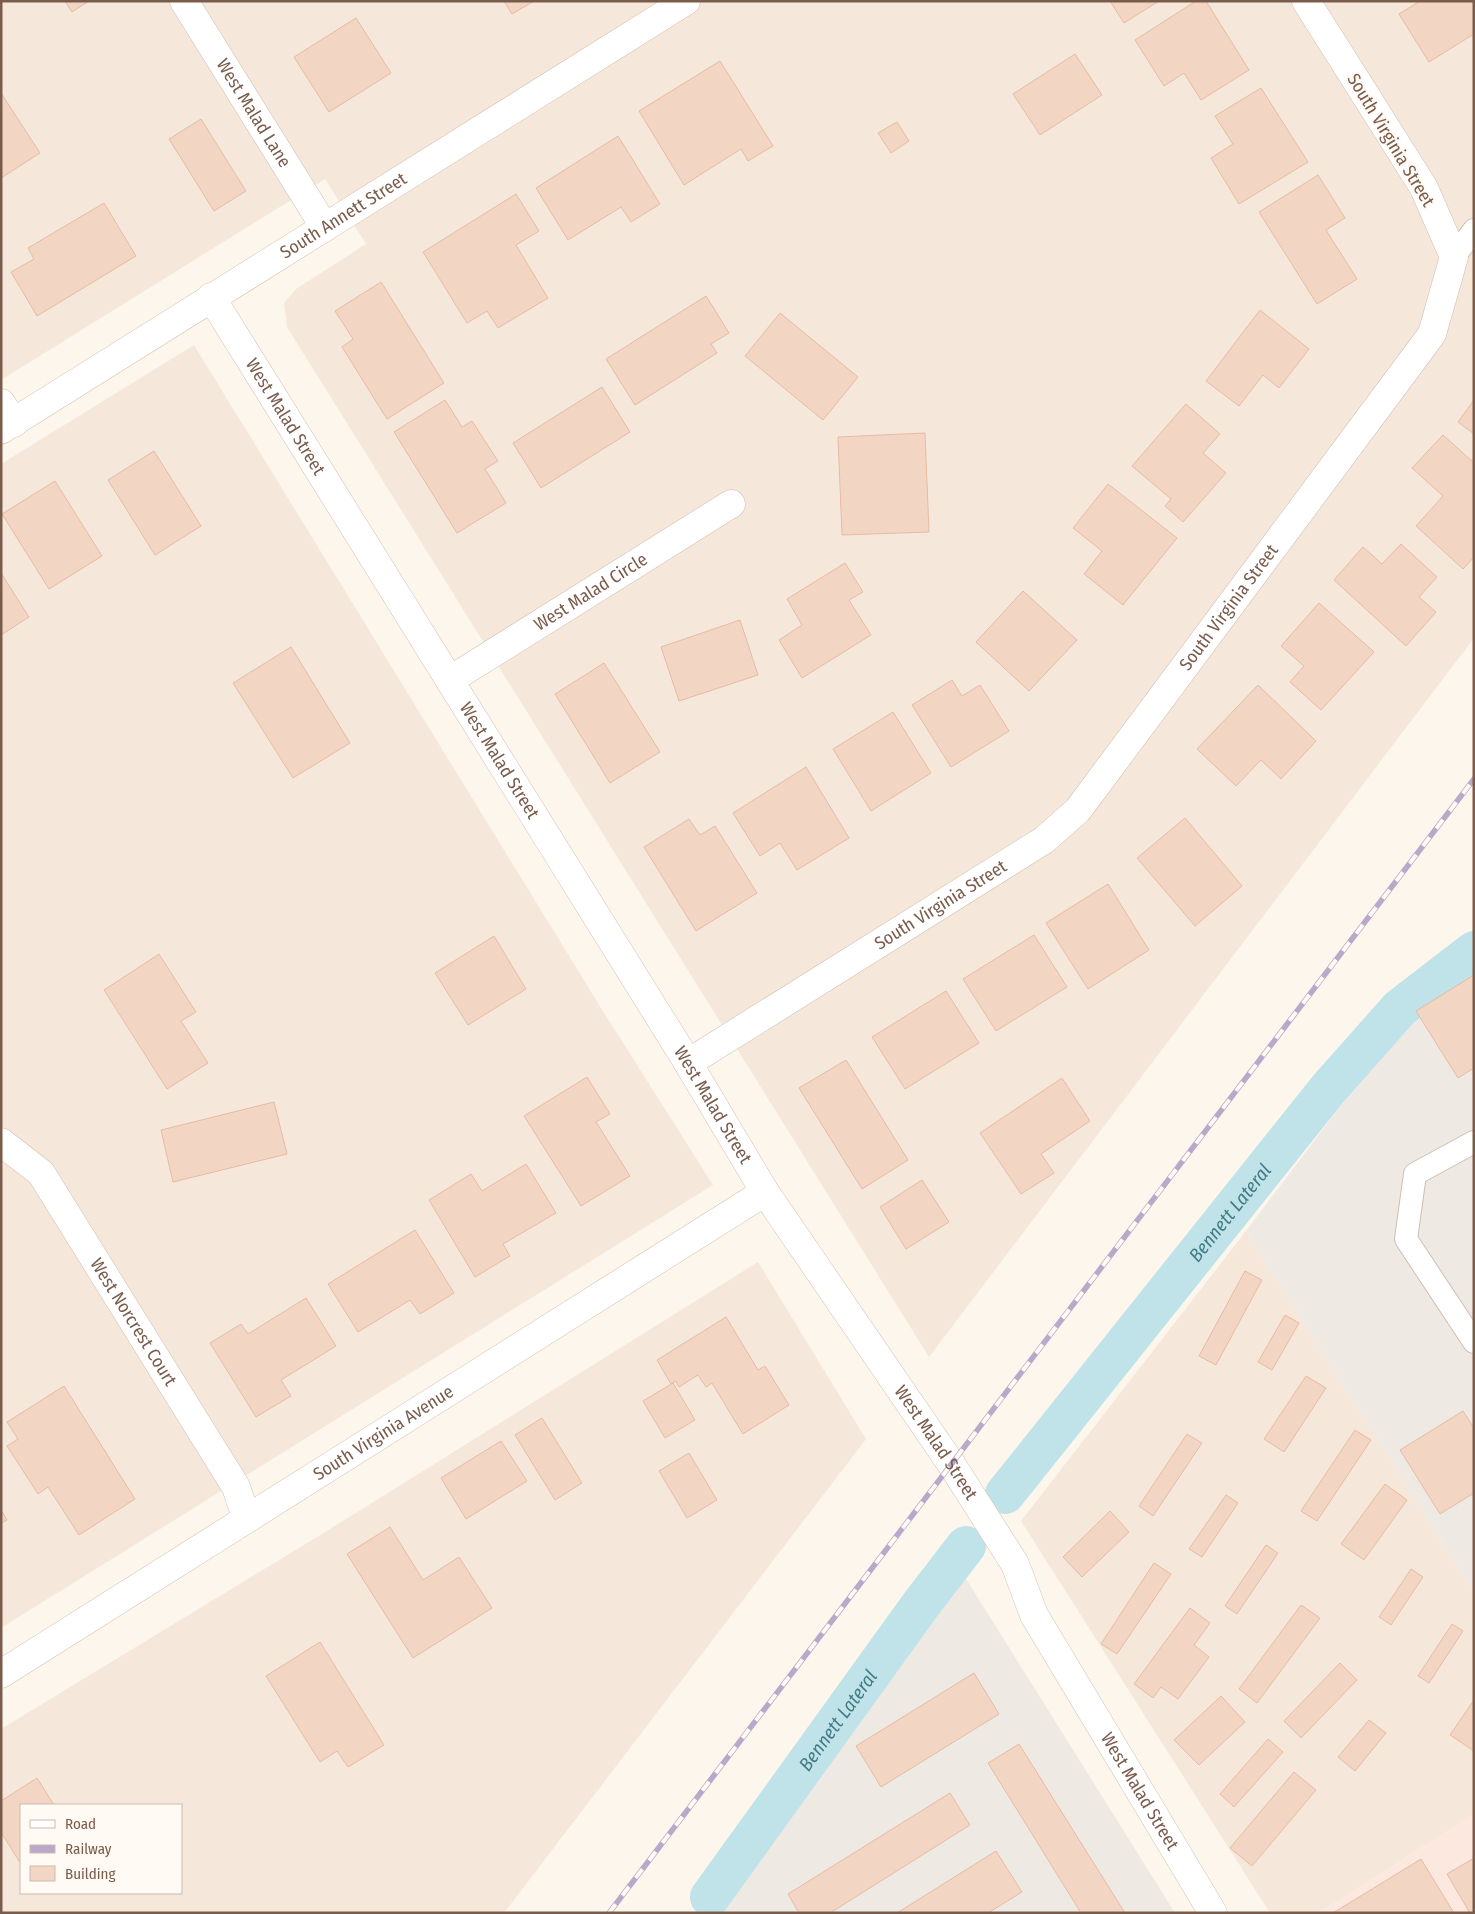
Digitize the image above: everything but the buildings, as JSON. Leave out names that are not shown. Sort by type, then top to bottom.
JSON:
[{"type":"street","name":"West Malad Lane","points":[[184,1],[324,226]]},
{"type":"street","name":"South Annett Street","points":[[5,419],[211,298],[686,1]]},
{"type":"street","name":"South Virginia Street","points":[[688,1063],[1044,840],[1078,810],[1432,334],[1454,257],[1424,188],[1306,1]]},
{"type":"street","name":"West Malad Street","points":[[211,298],[688,1063],[765,1192],[952,1465],[1009,1556],[1034,1615],[1213,1913]]},
{"type":"street","name":"West Malad Circle","points":[[450,680],[731,504]]},
{"type":"street","name":"West Norcrest Court","points":[[1,1142],[41,1173],[236,1487],[246,1517]]},
{"type":"street","name":"South Virginia Avenue","points":[[1,1674],[246,1517],[765,1192]]},
{"type":"lane","points":[[1454,257],[1474,230]]},
{"type":"lane","points":[[1474,1142],[1415,1174],[1406,1239],[1474,1342]]},
{"type":"shaded area","points":[[1,1],[1474,1],[1474,638],[929,1357],[287,327],[284,303],[296,289],[366,244],[325,179],[1,380]]},
{"type":"shaded area","points":[[194,345],[601,1008],[713,1185],[1,1628],[1,464]]},
{"type":"shaded area","points":[[1474,929],[1474,1592],[1246,1231]]},
{"type":"shaded area","points":[[1246,1231],[1474,1592],[1474,1814],[1319,1913],[1270,1913],[1021,1521]]},
{"type":"shaded area","points":[[758,1262],[866,1439],[504,1913],[1,1913],[1,1729],[322,1534]]},
{"type":"shaded area","points":[[963,1574],[1175,1913],[701,1913]]},
{"type":"shaded area","points":[[1474,1814],[1474,1913],[1319,1913]]},
{"type":"waterway","name":"Bennett Lateral","points":[[1005,1494],[1329,1088],[1400,1008],[1474,951]]},
{"type":"waterway","name":"Bennett Lateral","points":[[710,1897],[922,1603],[966,1546]]},
{"type":"railway","points":[[609,1913],[1474,779]]}]
